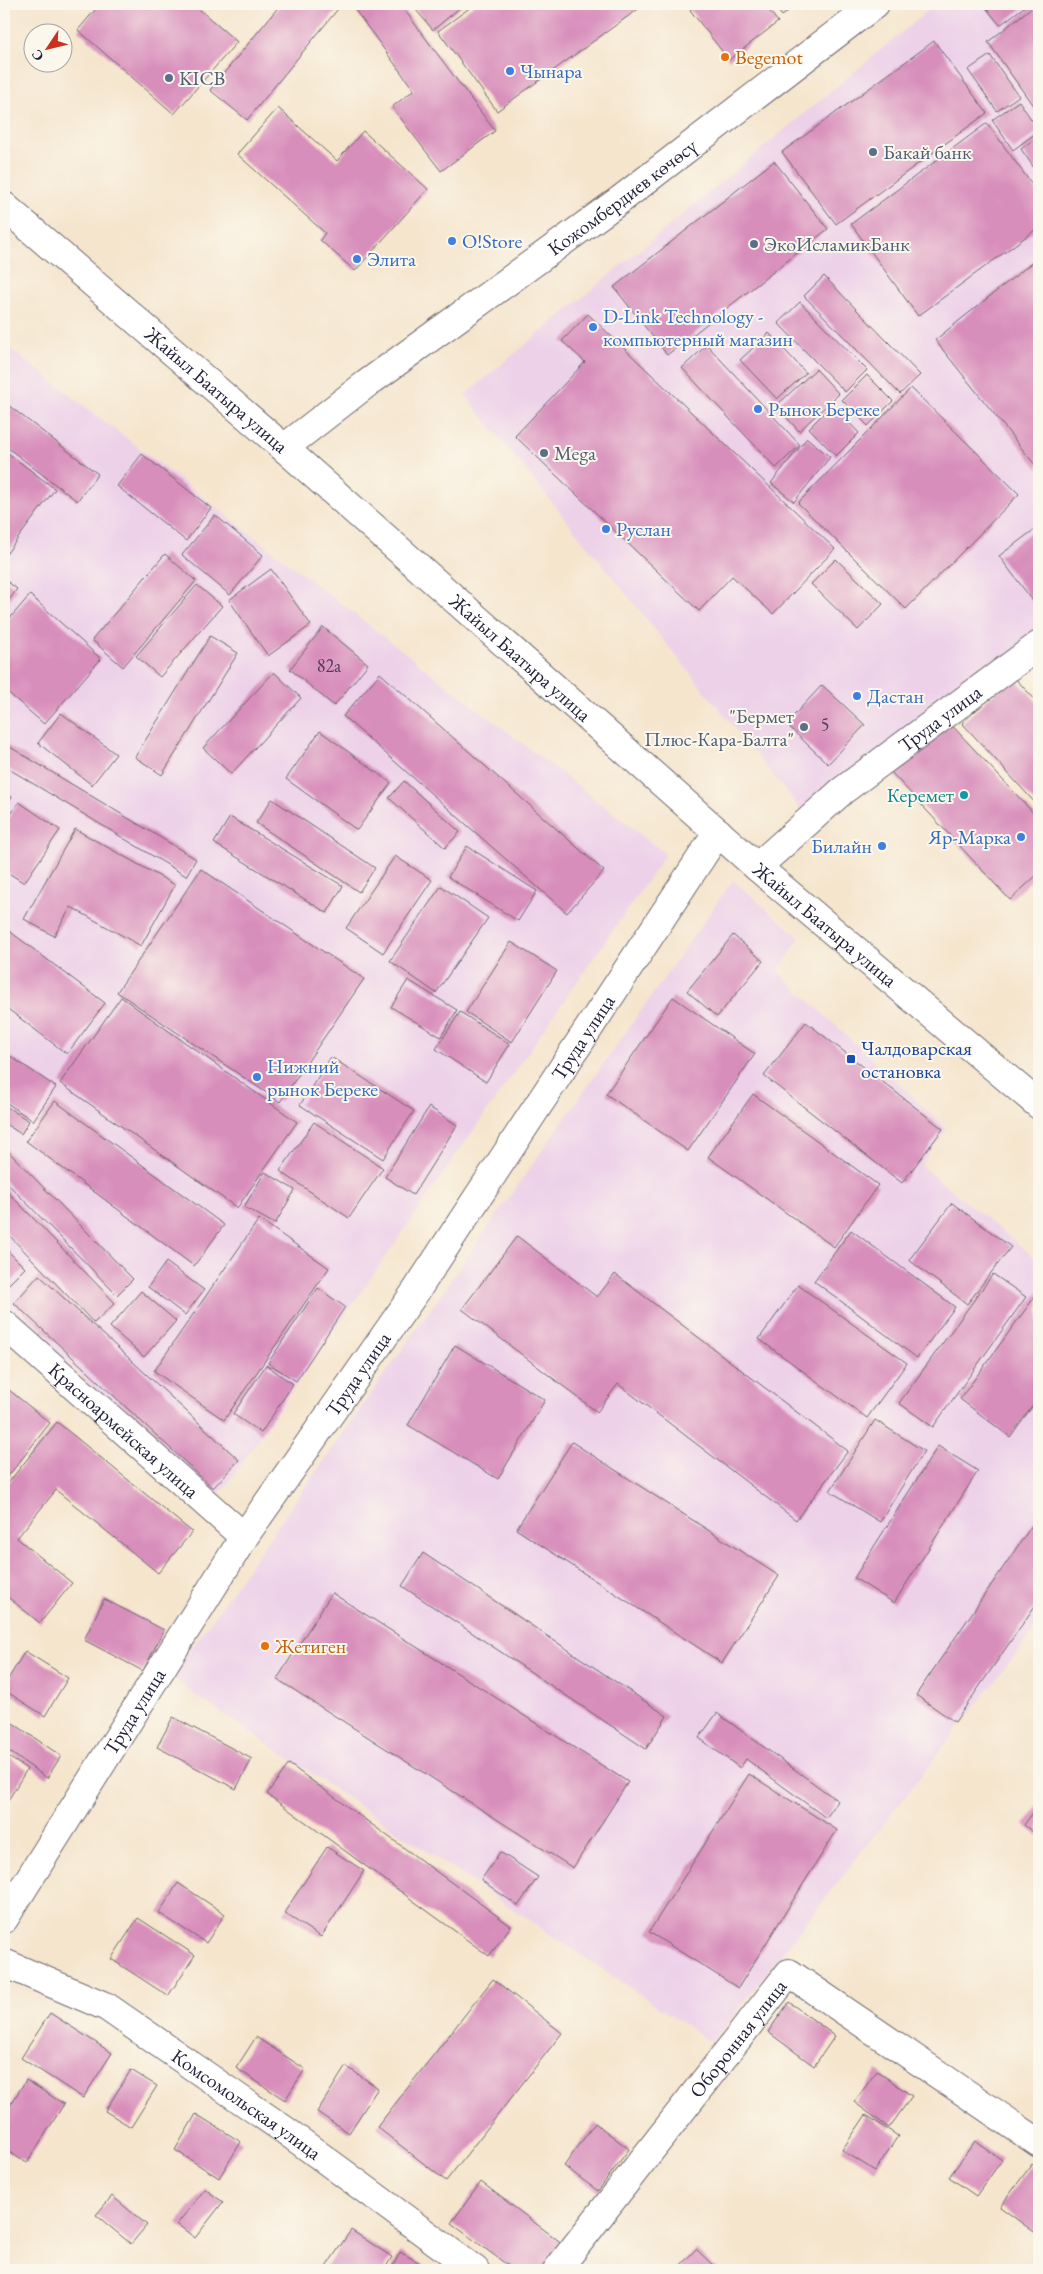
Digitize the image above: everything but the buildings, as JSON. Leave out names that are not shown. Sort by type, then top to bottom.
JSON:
[{"type":"main road","name":"Кожомбердиев көчөсү","points":[[284,448],[365,385],[620,200],[875,4]]},
{"type":"main road","name":"Жайыл Баатыра улица","points":[[4,206],[284,448],[757,867],[1039,1105]]},
{"type":"main road","name":"Труда улица","points":[[757,867],[842,791],[1039,645]]},
{"type":"main road","name":"Труда улица","points":[[4,1919],[244,1537],[416,1291],[718,832]]},
{"type":"main road","name":"Красноармейская улица","points":[[4,1324],[244,1537]]},
{"type":"main road","name":"Комсомольская улица","points":[[4,1963],[107,2007],[286,2131],[475,2270]]},
{"type":"main road","name":"Оборонная улица","points":[[557,2270],[789,1974],[1039,2143]]},
{"type":"shaded area","name":"Рынок Береке","points":[[936,4],[1039,4],[1039,633],[802,811],[465,395]]},
{"type":"shaded area","name":"Нижний рынок Береке","points":[[4,344],[666,854],[225,1487],[210,1502],[4,1300]]},
{"type":"shaded area","points":[[733,880],[800,938],[778,972],[947,1129],[920,1165],[1039,1261],[1039,1625],[712,2043],[195,1695],[172,1676]]},
{"type":"place","name":"Begemot","points":[[725,57]]},
{"type":"place","name":"Чынара","points":[[510,71]]},
{"type":"place","name":"KICB","points":[[169,78]]},
{"type":"place","name":"Бакай банк","points":[[873,152]]},
{"type":"place","name":"O!Store","points":[[452,241]]},
{"type":"place","name":"ЭкоИсламикБанк","points":[[754,244]]},
{"type":"place","name":"Элита","points":[[357,259]]},
{"type":"place","name":"D-Link Technology - компьютерный магазин","points":[[593,327]]},
{"type":"place","name":"Рынок Береке","points":[[758,409]]},
{"type":"place","name":"Mega","points":[[544,453]]},
{"type":"place","name":"Руслан","points":[[606,529]]},
{"type":"place","name":"Дастан","points":[[857,696]]},
{"type":"place","name":"\"Бермет Плюс-Кара-Балта\"","points":[[804,727]]},
{"type":"place","name":"Керемет","points":[[964,795]]},
{"type":"place","name":"Яр-Марка","points":[[1021,837]]},
{"type":"place","name":"Билайн","points":[[882,846]]},
{"type":"place","name":"Чалдоварская остановка","points":[[851,1059]]},
{"type":"place","name":"Нижний рынок Береке","points":[[257,1077]]},
{"type":"place","name":"Жетиген","points":[[265,1646]]}]
